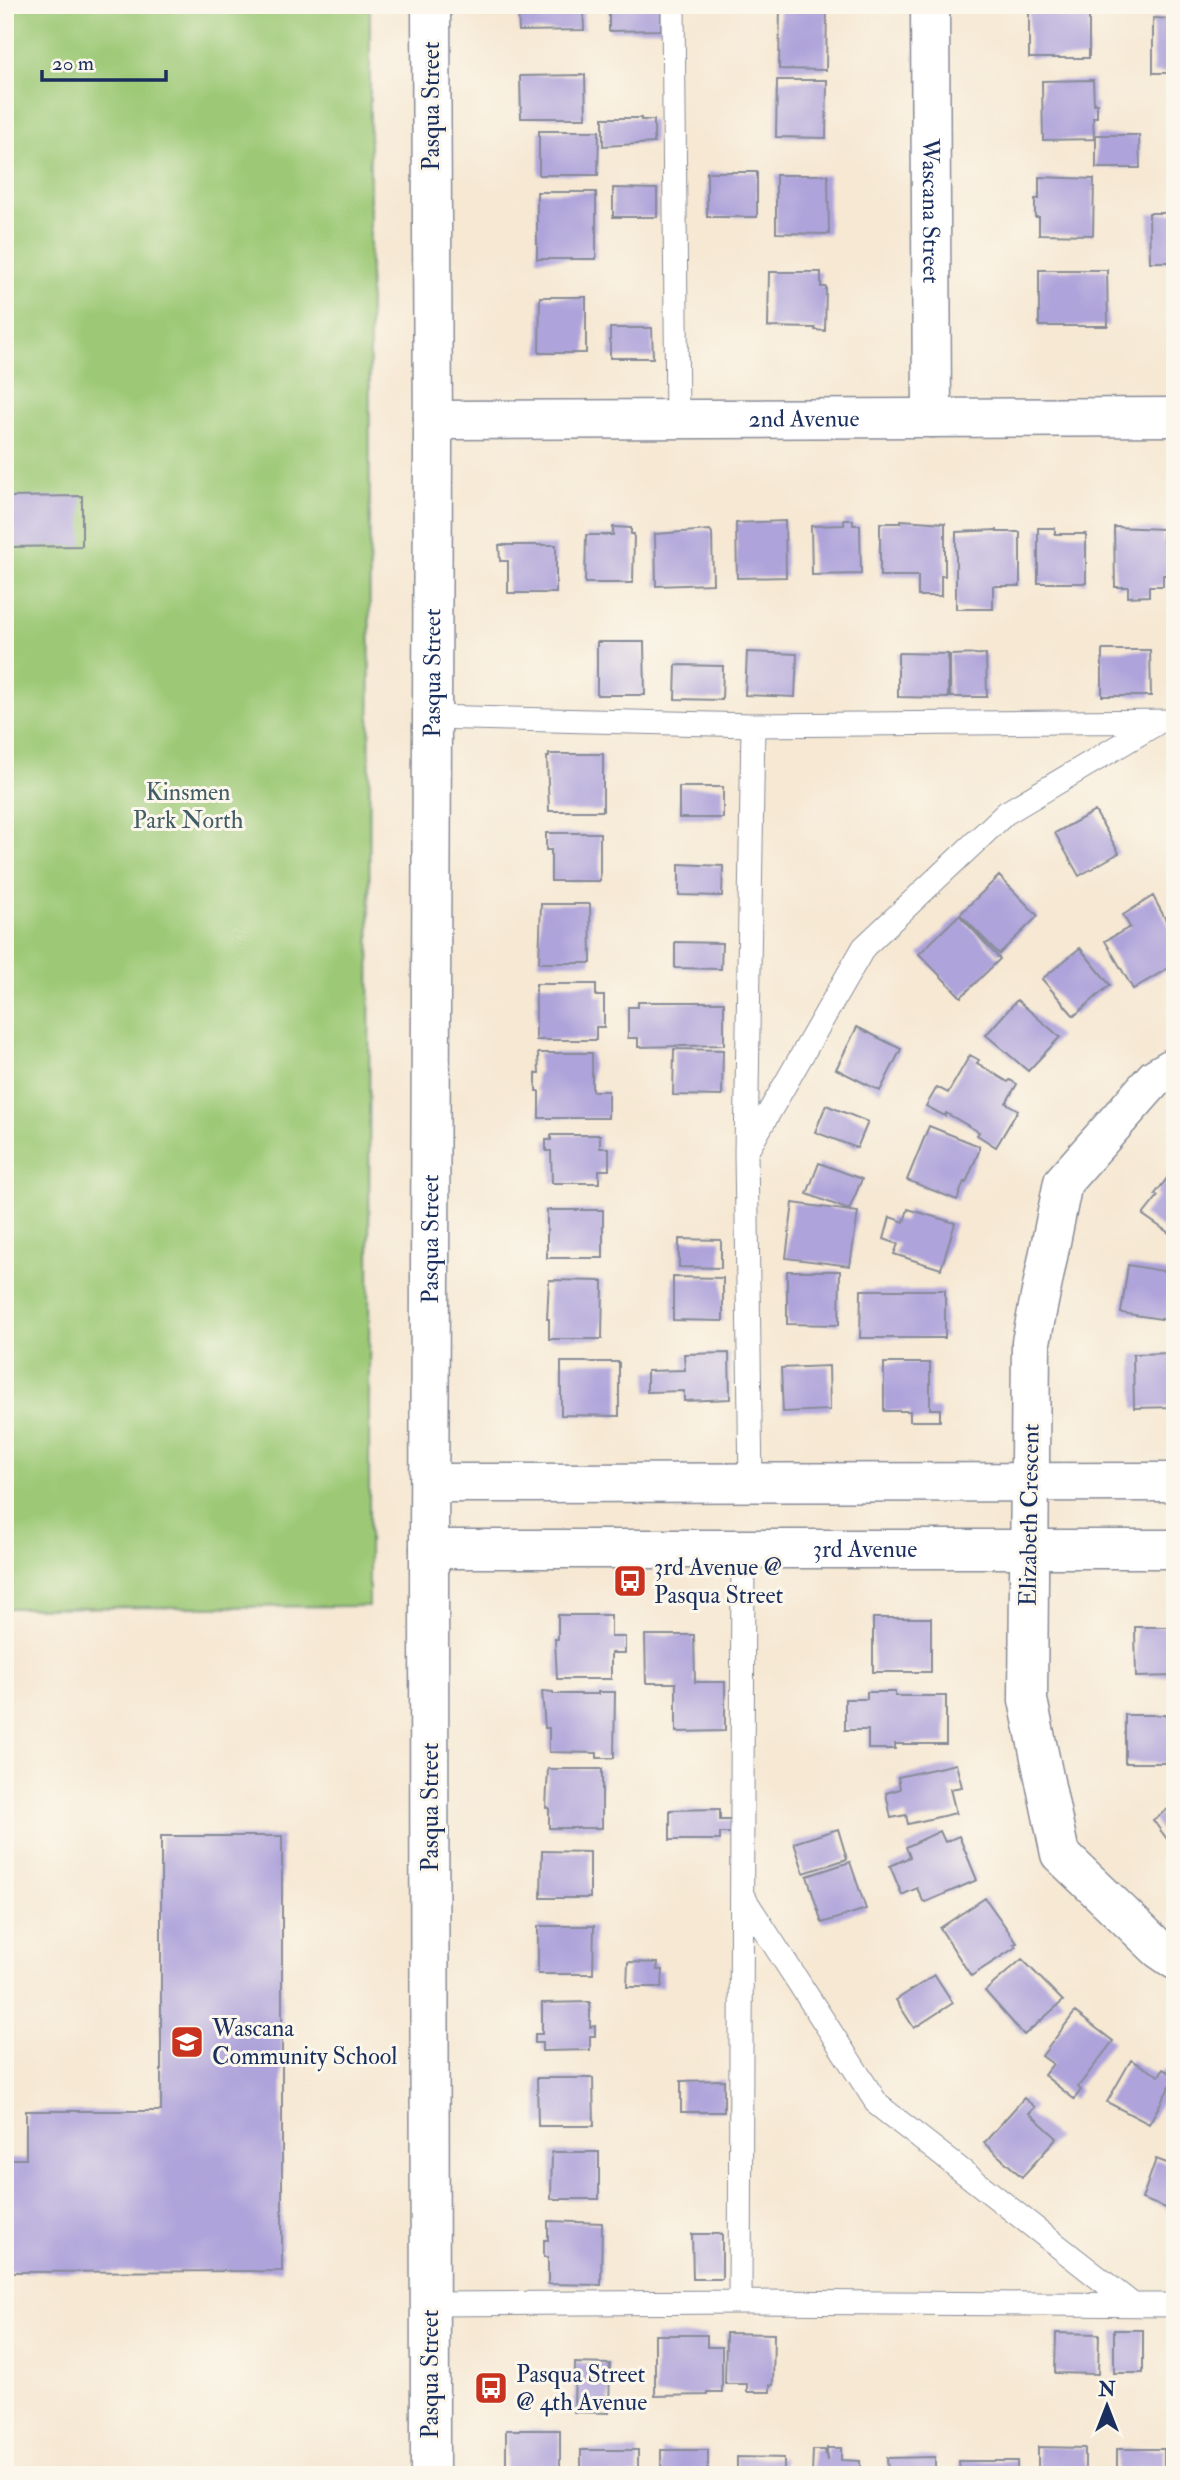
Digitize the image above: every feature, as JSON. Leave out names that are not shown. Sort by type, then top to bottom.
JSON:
[{"type":"street","name":"Pasqua Street","points":[[430,2475],[429,1549],[433,420],[431,5]]},
{"type":"street","name":"Wascana Street","points":[[930,5],[932,418]]},
{"type":"street","name":"2nd Avenue","points":[[433,420],[1175,417]]},
{"type":"street","name":"Elizabeth Crescent","points":[[1175,1066],[1155,1078],[1063,1182],[1031,1342],[1027,1700],[1060,1854],[1159,1949],[1175,1960]]},
{"type":"street","points":[[430,1483],[1175,1482]]},
{"type":"street","name":"3rd Avenue","points":[[429,1549],[1175,1549]]},
{"type":"lane","points":[[673,5],[677,420]]},
{"type":"lane","points":[[431,716],[753,725],[1168,721]]},
{"type":"lane","points":[[746,1153],[864,947],[1006,814],[1168,721]]},
{"type":"lane","points":[[751,1483],[746,1153],[753,725]]},
{"type":"lane","points":[[740,2302],[744,1549]]},
{"type":"lane","points":[[742,1895],[878,2105],[1132,2304]]},
{"type":"lane","points":[[431,2304],[740,2302],[1175,2305]]},
{"type":"green space","name":"Kinsmen Park North","points":[[5,5],[370,5],[369,1606],[5,1608]]},
{"type":"building","points":[[518,5],[583,5],[584,30],[519,31]]},
{"type":"building","points":[[609,5],[661,5],[661,30],[609,31]]},
{"type":"building","points":[[780,5],[827,5],[826,70],[779,69]]},
{"type":"building","points":[[1029,5],[1089,5],[1089,58],[1029,58]]},
{"type":"building","points":[[1153,18],[1175,19],[1175,73],[1153,73]]},
{"type":"building","points":[[585,75],[586,118],[521,118],[520,76]]},
{"type":"building","points":[[777,80],[827,80],[826,138],[776,137]]},
{"type":"building","points":[[1093,80],[1094,104],[1097,104],[1097,117],[1093,117],[1094,139],[1043,140],[1042,81]]},
{"type":"building","points":[[603,118],[654,120],[654,143],[603,146]]},
{"type":"building","points":[[539,131],[599,131],[598,175],[539,175]]},
{"type":"building","points":[[1096,135],[1139,135],[1140,168],[1096,168]]},
{"type":"building","points":[[707,172],[757,172],[757,217],[707,217]]},
{"type":"building","points":[[776,175],[828,175],[829,234],[776,233]]},
{"type":"building","points":[[1039,177],[1094,179],[1093,235],[1039,234],[1035,199],[1039,199]]},
{"type":"building","points":[[613,188],[657,189],[657,217],[613,217]]},
{"type":"building","points":[[537,192],[596,192],[596,259],[537,259]]},
{"type":"building","points":[[1149,213],[1175,213],[1175,262],[1150,262]]},
{"type":"building","points":[[1170,265],[1175,265],[1175,317],[1170,317]]},
{"type":"building","points":[[1039,270],[1107,270],[1108,326],[1039,326]]},
{"type":"building","points":[[769,272],[821,272],[821,287],[826,287],[825,331],[815,328],[768,327]]},
{"type":"building","points":[[540,297],[586,297],[586,353],[539,353]]},
{"type":"building","points":[[610,328],[652,328],[653,358],[610,358]]},
{"type":"building","points":[[82,496],[82,546],[5,547],[5,497]]},
{"type":"building","points":[[844,520],[853,520],[853,525],[860,525],[861,574],[812,575],[811,526],[844,525]]},
{"type":"building","points":[[901,520],[945,523],[945,576],[941,576],[941,596],[918,596],[918,576],[880,576],[880,523],[901,523]]},
{"type":"building","points":[[785,521],[786,577],[737,578],[736,523]]},
{"type":"building","points":[[613,527],[631,528],[631,534],[634,534],[633,583],[585,583],[586,535],[613,535]]},
{"type":"building","points":[[1114,527],[1163,529],[1163,543],[1172,543],[1172,575],[1163,575],[1163,586],[1149,586],[1149,596],[1128,597],[1128,587],[1115,587]]},
{"type":"building","points":[[1038,528],[1055,528],[1055,534],[1086,534],[1086,583],[1038,583]]},
{"type":"building","points":[[710,530],[713,584],[656,586],[655,534]]},
{"type":"building","points":[[956,532],[1020,532],[1020,586],[993,586],[993,609],[956,609]]},
{"type":"building","points":[[499,545],[556,545],[556,593],[508,593],[508,561],[500,561]]},
{"type":"building","points":[[597,642],[644,642],[645,695],[597,695]]},
{"type":"building","points":[[1102,650],[1150,650],[1151,696],[1102,696]]},
{"type":"building","points":[[747,652],[797,654],[795,697],[745,695]]},
{"type":"building","points":[[898,653],[948,654],[948,698],[898,697]]},
{"type":"building","points":[[986,654],[987,697],[950,697],[950,655]]},
{"type":"building","points":[[676,665],[723,666],[722,700],[675,699]]},
{"type":"building","points":[[549,754],[603,754],[603,811],[549,811]]},
{"type":"building","points":[[679,787],[723,787],[723,818],[679,818]]},
{"type":"building","points":[[1095,811],[1119,853],[1079,876],[1055,833]]},
{"type":"building","points":[[546,833],[600,833],[600,881],[551,881],[551,850],[546,850]]},
{"type":"building","points":[[679,864],[723,866],[722,896],[679,895]]},
{"type":"building","points":[[999,876],[1038,916],[999,954],[960,914]]},
{"type":"building","points":[[1153,896],[1175,937],[1175,964],[1133,989],[1105,941],[1130,927],[1123,915]]},
{"type":"building","points":[[541,904],[590,904],[591,963],[539,963]]},
{"type":"building","points":[[959,915],[1000,959],[961,997],[919,954]]},
{"type":"building","points":[[675,942],[722,943],[721,969],[675,968]]},
{"type":"building","points":[[1080,948],[1110,985],[1074,1016],[1042,979]]},
{"type":"building","points":[[536,984],[596,984],[596,996],[604,996],[604,1027],[596,1027],[596,1040],[536,1040]]},
{"type":"building","points":[[1017,1000],[1060,1037],[1028,1071],[986,1035]]},
{"type":"building","points":[[638,1002],[724,1002],[724,1045],[638,1047],[638,1038],[628,1038],[628,1007],[638,1007]]},
{"type":"building","points":[[857,1027],[901,1049],[880,1091],[836,1069]]},
{"type":"building","points":[[674,1049],[723,1050],[722,1096],[673,1095]]},
{"type":"building","points":[[538,1053],[592,1053],[592,1091],[608,1091],[608,1118],[539,1118],[539,1091],[536,1091]]},
{"type":"building","points":[[970,1055],[979,1060],[977,1063],[1008,1082],[1010,1080],[1017,1084],[1006,1103],[1018,1110],[996,1147],[977,1135],[979,1132],[946,1113],[945,1116],[926,1106],[937,1087],[948,1093]]},
{"type":"building","points":[[826,1105],[868,1122],[857,1148],[815,1132]]},
{"type":"building","points":[[929,1126],[979,1146],[957,1200],[907,1180]]},
{"type":"building","points":[[551,1135],[600,1135],[600,1148],[609,1148],[609,1170],[599,1170],[599,1183],[552,1183],[551,1151],[546,1151],[546,1140],[551,1140]]},
{"type":"building","points":[[819,1163],[862,1179],[849,1210],[807,1194]]},
{"type":"building","points":[[1175,1168],[1175,1237],[1143,1215]]},
{"type":"building","points":[[793,1203],[858,1212],[850,1266],[786,1258]]},
{"type":"building","points":[[908,1209],[955,1223],[941,1269],[894,1254],[898,1244],[884,1239],[890,1217],[904,1222]]},
{"type":"building","points":[[547,1210],[603,1210],[603,1258],[547,1258]]},
{"type":"building","points":[[679,1239],[721,1240],[721,1268],[679,1267]]},
{"type":"building","points":[[1128,1265],[1175,1273],[1175,1321],[1121,1313]]},
{"type":"building","points":[[787,1271],[840,1271],[839,1325],[787,1324]]},
{"type":"building","points":[[673,1277],[723,1278],[723,1321],[673,1320]]},
{"type":"building","points":[[549,1280],[603,1281],[602,1339],[549,1339]]},
{"type":"building","points":[[861,1290],[945,1290],[945,1338],[860,1338]]},
{"type":"building","points":[[729,1353],[730,1399],[684,1401],[684,1391],[647,1392],[647,1371],[685,1370],[684,1354]]},
{"type":"building","points":[[1175,1353],[1175,1407],[1134,1408],[1133,1354]]},
{"type":"building","points":[[561,1362],[619,1362],[619,1416],[561,1415]]},
{"type":"building","points":[[884,1363],[930,1363],[930,1409],[940,1409],[940,1421],[910,1421],[910,1411],[884,1411]]},
{"type":"building","points":[[829,1366],[830,1410],[783,1412],[781,1368]]},
{"type":"building","points":[[558,1615],[611,1615],[611,1637],[625,1637],[625,1653],[611,1653],[611,1679],[557,1679],[555,1639],[558,1639]]},
{"type":"building","points":[[873,1618],[931,1618],[931,1672],[873,1672]]},
{"type":"building","points":[[1135,1627],[1175,1627],[1175,1676],[1136,1677]]},
{"type":"building","points":[[645,1635],[694,1635],[695,1682],[725,1682],[725,1731],[676,1732],[676,1683],[646,1683]]},
{"type":"building","points":[[542,1691],[553,1694],[615,1692],[614,1758],[597,1758],[597,1753],[549,1752],[549,1728],[545,1728]]},
{"type":"building","points":[[867,1692],[895,1692],[895,1696],[946,1696],[946,1744],[895,1744],[895,1749],[868,1749],[868,1730],[845,1730],[845,1699],[867,1699]]},
{"type":"building","points":[[1125,1715],[1175,1715],[1175,1763],[1125,1763]]},
{"type":"building","points":[[956,1764],[962,1787],[950,1789],[956,1813],[908,1824],[906,1815],[891,1818],[886,1793],[900,1789],[898,1777]]},
{"type":"building","points":[[548,1769],[602,1769],[602,1828],[549,1828],[549,1808],[546,1808]]},
{"type":"building","points":[[1175,1804],[1175,1850],[1153,1820]]},
{"type":"building","points":[[720,1809],[720,1820],[732,1820],[733,1833],[720,1833],[720,1840],[670,1840],[670,1810]]},
{"type":"building","points":[[838,1829],[847,1859],[804,1873],[794,1843]]},
{"type":"building","points":[[940,1831],[945,1842],[959,1836],[977,1880],[926,1902],[917,1888],[902,1895],[890,1866],[910,1857],[906,1847]]},
{"type":"building","points":[[161,1836],[282,1836],[282,2271],[5,2272],[5,2159],[26,2159],[26,2111],[161,2111]]},
{"type":"building","points":[[542,1851],[590,1852],[590,1898],[541,1898]]},
{"type":"building","points":[[850,1862],[866,1909],[822,1923],[807,1876]]},
{"type":"building","points":[[985,1898],[1017,1943],[1014,1944],[1016,1947],[971,1976],[940,1928]]},
{"type":"building","points":[[538,1926],[594,1926],[593,1974],[538,1974]]},
{"type":"building","points":[[1022,1959],[1063,2001],[1024,2035],[985,1991]]},
{"type":"building","points":[[628,1962],[658,1963],[657,1970],[663,1970],[662,1987],[627,1987]]},
{"type":"building","points":[[935,1975],[953,2003],[914,2028],[896,2000]]},
{"type":"building","points":[[590,2002],[590,2027],[595,2026],[595,2036],[590,2036],[590,2050],[542,2051],[542,2043],[535,2043],[535,2034],[542,2034],[542,2003]]},
{"type":"building","points":[[1075,2012],[1113,2041],[1078,2087],[1081,2090],[1074,2099],[1044,2075],[1053,2064],[1042,2056]]},
{"type":"building","points":[[1131,2060],[1159,2076],[1163,2069],[1175,2075],[1175,2090],[1170,2086],[1149,2124],[1107,2102]]},
{"type":"building","points":[[537,2078],[593,2078],[594,2126],[538,2126]]},
{"type":"building","points":[[724,2080],[724,2112],[681,2112],[681,2081]]},
{"type":"building","points":[[1024,2098],[1035,2107],[1029,2113],[1057,2138],[1022,2177],[984,2143]]},
{"type":"building","points":[[552,2152],[599,2152],[599,2199],[551,2199]]},
{"type":"building","points":[[1156,2159],[1175,2166],[1175,2201],[1171,2210],[1142,2199]]},
{"type":"building","points":[[548,2221],[602,2223],[601,2285],[548,2284],[548,2257],[544,2257],[544,2240],[548,2240]]},
{"type":"building","points":[[692,2234],[722,2234],[722,2279],[693,2279]]},
{"type":"building","points":[[1114,2330],[1143,2330],[1143,2373],[1114,2373]]},
{"type":"building","points":[[726,2333],[774,2334],[773,2385],[770,2385],[770,2392],[747,2392],[747,2384],[725,2384]]},
{"type":"building","points":[[1056,2333],[1099,2334],[1098,2374],[1055,2373]]},
{"type":"building","points":[[655,2335],[707,2335],[707,2347],[722,2347],[722,2392],[707,2392],[707,2395],[655,2396]]},
{"type":"building","points":[[575,2363],[610,2364],[609,2413],[574,2412]]},
{"type":"building","points":[[506,2430],[560,2430],[560,2475],[506,2475]]},
{"type":"building","points":[[1038,2447],[1085,2448],[1085,2475],[1038,2475]]},
{"type":"building","points":[[827,2448],[841,2448],[841,2460],[860,2461],[860,2475],[812,2475],[813,2450],[825,2450],[827,2461]]},
{"type":"building","points":[[1117,2449],[1164,2449],[1164,2475],[1117,2475]]},
{"type":"building","points":[[581,2450],[638,2450],[638,2475],[581,2475]]},
{"type":"building","points":[[661,2450],[708,2450],[708,2475],[661,2475]]},
{"type":"building","points":[[737,2457],[784,2458],[784,2475],[737,2475]]},
{"type":"building","points":[[935,2457],[935,2475],[888,2475],[887,2458]]},
{"type":"building","points":[[959,2461],[1017,2461],[1017,2475],[960,2475]]},
{"type":"place","name":"3rd Avenue @ Pasqua Street","points":[[630,1581]]},
{"type":"place","name":"Wascana Community School","points":[[187,2042]]},
{"type":"place","name":"Pasqua Street @ 4th Avenue","points":[[491,2388]]}]
